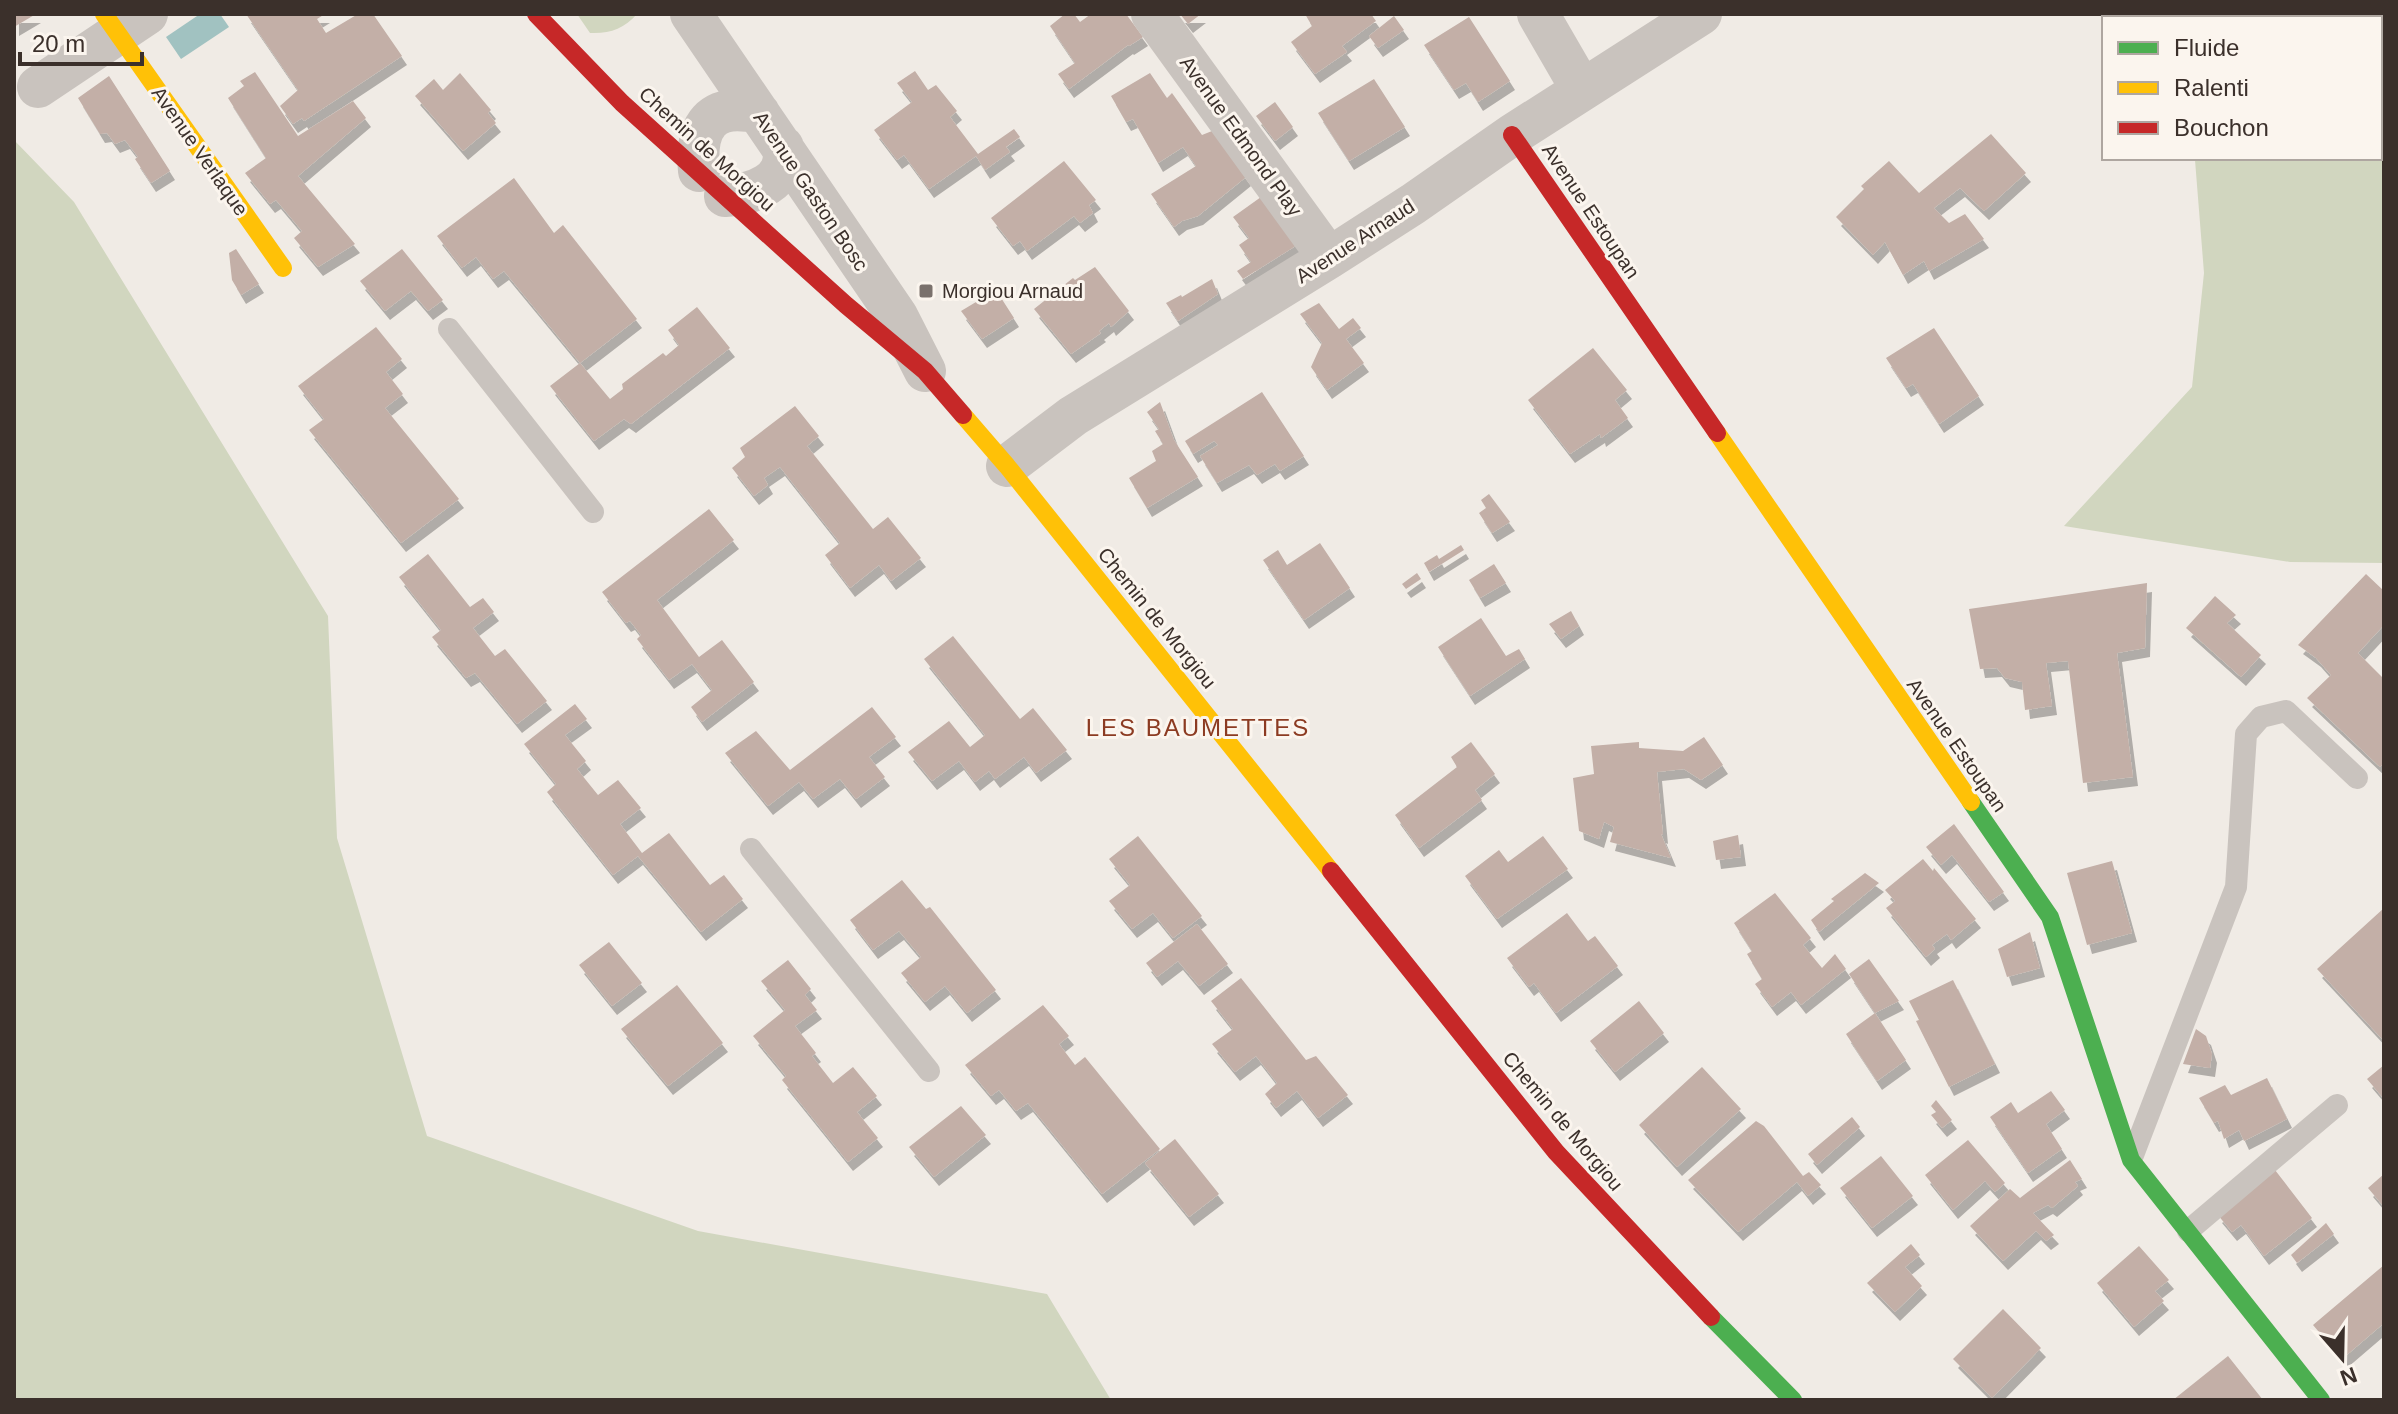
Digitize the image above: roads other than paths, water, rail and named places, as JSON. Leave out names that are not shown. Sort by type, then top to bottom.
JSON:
[{"type":"street","name":"Chemin de Morgiou","points":[[536,14],[622,103],[846,305],[925,371],[1007,466],[1556,1152],[1793,1400]]},
{"type":"street","name":"Avenue Gaston Bosc","points":[[691,14],[897,316],[925,371]]},
{"type":"street","name":"Avenue Edmond Play","points":[[1152,14],[1329,258]]},
{"type":"street","points":[[1538,14],[1582,90]]},
{"type":"street","name":"Avenue Arnaud","points":[[1007,466],[1073,416],[1329,258],[1512,135],[1701,14]]},
{"type":"street","name":"Avenue Verlaque","points":[[38,87],[123,21],[283,268]]},
{"type":"street","points":[[759,113],[739,108],[719,113],[702,128],[697,147],[712,184],[750,194],[767,185],[781,171],[785,157],[783,147]]},
{"type":"street","name":"Avenue Estoupan","points":[[1512,135],[2050,917],[2131,1160],[2321,1400]]},
{"type":"lane","points":[[449,329],[593,512]]},
{"type":"lane","points":[[2131,1160],[2236,887],[2246,734],[2261,717],[2286,711],[2357,778]]},
{"type":"lane","points":[[751,849],[929,1071]]},
{"type":"lane","points":[[2188,1231],[2337,1105]]},
{"type":"water","points":[[200,14],[220,14],[229,27],[181,59],[166,37]]},
{"type":"place","name":"Morgiou Arnaud","points":[[926,291]]},
{"type":"district","name":"LES BAUMETTES","points":[[1198,728]]}]
